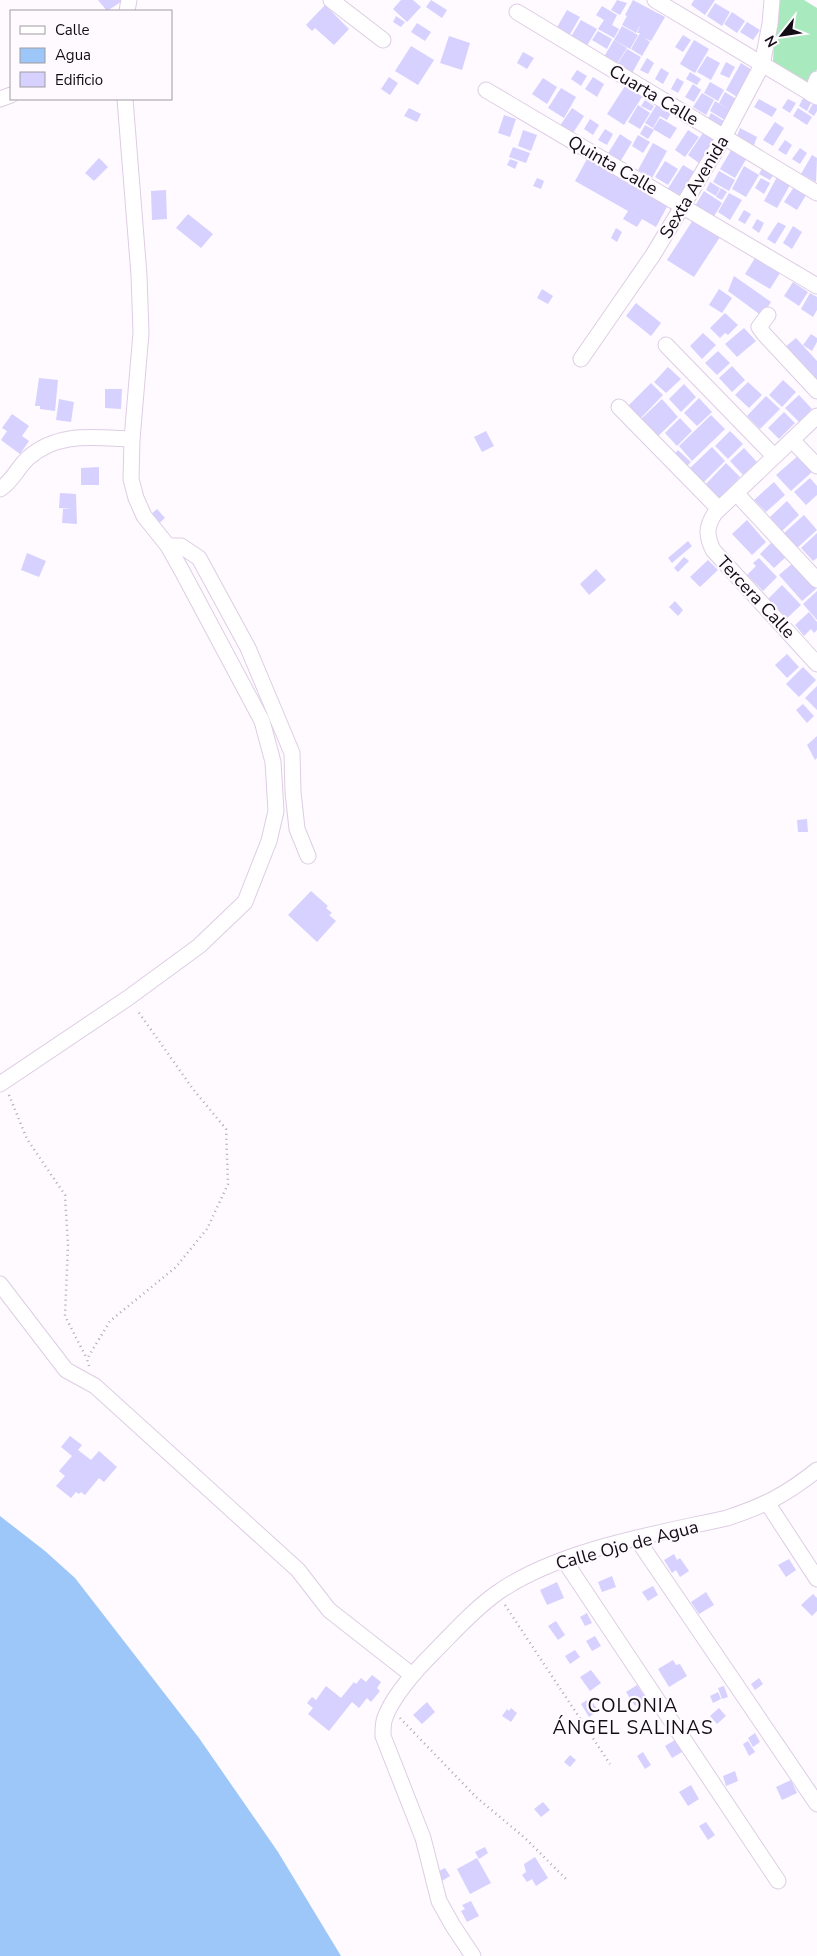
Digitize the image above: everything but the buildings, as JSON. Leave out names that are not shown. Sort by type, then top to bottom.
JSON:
[{"type":"street","points":[[331,0],[383,40]]},
{"type":"street","points":[[655,0],[762,66],[814,95],[817,79]]},
{"type":"street","name":"Sexta Avenida","points":[[581,359],[653,255],[724,137],[762,66],[770,24],[772,0]]},
{"type":"street","name":"Cuarta Calle","points":[[517,12],[817,193]]},
{"type":"street","name":"Quinta Calle","points":[[486,90],[817,286]]},
{"type":"street","points":[[0,1084],[128,998],[199,946],[246,902],[269,841],[276,811],[273,762],[262,721],[168,546],[144,516],[136,498],[131,479],[132,439],[141,333],[125,100]]},
{"type":"street","points":[[768,315],[759,327],[817,391]]},
{"type":"street","points":[[666,345],[774,456]]},
{"type":"street","points":[[620,407],[719,510],[817,416]]},
{"type":"street","points":[[0,489],[7,485],[29,457],[49,444],[70,438],[132,439]]},
{"type":"street","points":[[792,440],[817,466]]},
{"type":"street","points":[[736,493],[817,580]]},
{"type":"street","name":"Tercera Calle","points":[[719,510],[708,523],[707,534],[713,550],[817,664]]},
{"type":"street","points":[[168,546],[181,546],[199,558],[248,648],[292,753],[293,792],[297,829],[308,856]]},
{"type":"street","points":[[0,1284],[66,1370],[94,1386],[298,1570],[329,1610],[412,1676]]},
{"type":"street","name":"Calle Ojo de Agua","points":[[473,1956],[439,1901],[423,1838],[383,1736],[384,1721],[390,1708],[412,1676],[464,1621],[497,1594],[529,1574],[580,1554],[728,1518],[768,1504],[784,1495],[817,1470]]},
{"type":"street","points":[[768,1504],[817,1579]]},
{"type":"street","points":[[637,1539],[817,1804]]},
{"type":"street","points":[[564,1560],[778,1881]]},
{"type":"path","points":[[87,1359],[110,1321],[176,1267],[183,1259],[207,1229],[228,1184],[226,1129],[193,1089],[128,998]]},
{"type":"path","points":[[16,1073],[8,1097],[26,1139],[65,1195],[68,1245],[65,1316],[87,1359],[94,1386]]},
{"type":"path","points":[[497,1594],[610,1764]]},
{"type":"path","points":[[390,1708],[476,1797],[525,1838],[568,1881]]},
{"type":"green space","points":[[776,0],[804,0],[817,8],[817,69],[810,84],[773,62]]},
{"type":"water","points":[[0,1516],[45,1551],[75,1578],[199,1738],[278,1852],[341,1956],[0,1956]]},
{"type":"district","name":"COLONIA ÁNGEL SALINAS","points":[[633,1716]]}]
